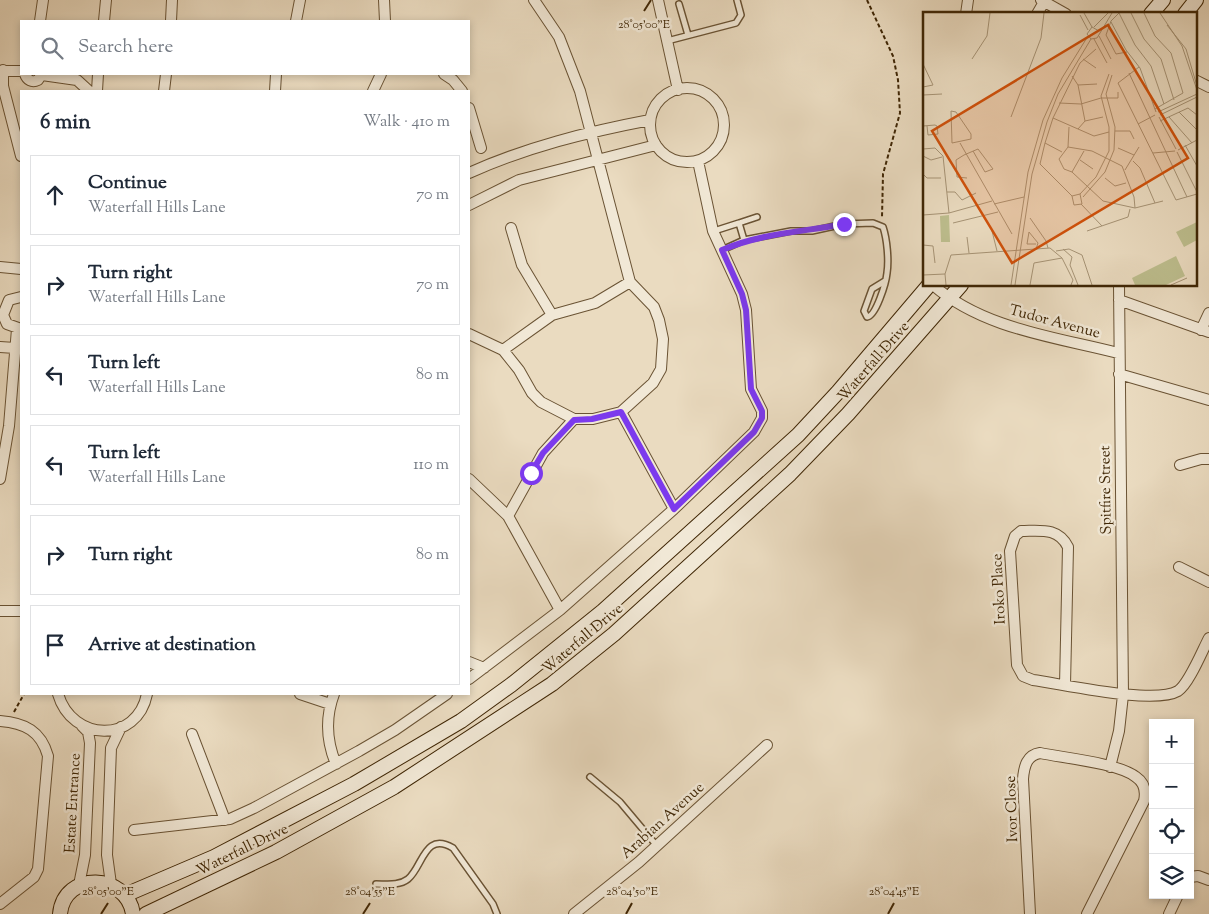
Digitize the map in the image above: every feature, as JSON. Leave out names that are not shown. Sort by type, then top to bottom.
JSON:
[{"type":"main road","points":[[1154,12],[1163,0]]},
{"type":"main road","points":[[1187,12],[1196,0]]},
{"type":"main road","name":"Waterfall Drive","points":[[125,895],[214,857],[354,784],[461,721],[511,685],[603,611],[798,435],[930,286]]},
{"type":"main road","name":"Waterfall Drive","points":[[146,914],[276,852],[394,788],[552,684],[614,634],[790,474],[848,414],[959,286]]},
{"type":"main road","points":[[58,912],[65,898],[80,885],[95,882],[111,884],[125,895],[133,914]]},
{"type":"street","points":[[40,20],[43,0]]},
{"type":"street","points":[[104,20],[106,0]]},
{"type":"street","points":[[170,20],[172,0]]},
{"type":"street","points":[[296,20],[300,0]]},
{"type":"street","points":[[384,0],[385,20]]},
{"type":"street","points":[[470,334],[502,350],[519,370],[532,393],[541,402],[574,420],[592,419],[621,412],[641,396],[653,383],[660,369],[663,339],[654,307],[630,282],[590,131],[587,113],[559,37],[534,0]]},
{"type":"street","points":[[658,0],[678,90]]},
{"type":"street","points":[[1042,1],[1062,12]]},
{"type":"street","points":[[20,71],[1,70],[3,86],[20,152]]},
{"type":"street","points":[[30,82],[38,80],[41,75]]},
{"type":"street","points":[[48,75],[68,78],[83,84],[88,90]]},
{"type":"street","points":[[97,90],[98,75]]},
{"type":"street","points":[[164,90],[166,75]]},
{"type":"street","points":[[274,90],[276,75]]},
{"type":"street","points":[[373,90],[380,75]]},
{"type":"street","points":[[446,75],[453,80],[461,90]]},
{"type":"street","points":[[1196,80],[1209,87]]},
{"type":"street","points":[[687,88],[700,90],[712,97],[720,107],[724,120],[724,133],[719,145],[710,155],[698,161],[689,162],[670,158],[656,145],[651,133],[650,120],[654,108],[663,97],[687,88]]},
{"type":"street","points":[[470,111],[481,148]]},
{"type":"street","points":[[470,173],[531,148],[590,131],[650,120]]},
{"type":"street","points":[[470,204],[519,180],[656,145]]},
{"type":"street","points":[[470,678],[560,610],[674,509],[754,432],[762,418],[762,411],[751,389],[746,317],[742,294],[713,231],[698,161]]},
{"type":"street","points":[[511,228],[522,265],[552,316]]},
{"type":"street","points":[[0,267],[20,269]]},
{"type":"street","points":[[502,350],[552,316],[595,303],[630,282]]},
{"type":"street","name":"Tudor Avenue","points":[[932,286],[949,299],[1004,325],[1118,353]]},
{"type":"street","name":"Spitfire Street","points":[[1119,286],[1118,353],[1123,695]]},
{"type":"street","points":[[0,479],[6,455],[15,348],[11,327],[3,315],[4,300],[20,297]]},
{"type":"street","points":[[1119,300],[1205,331],[1209,313]]},
{"type":"street","points":[[0,347],[15,348]]},
{"type":"street","points":[[1119,374],[1209,400]]},
{"type":"street","points":[[621,412],[674,509]]},
{"type":"street","points":[[10,415],[20,416]]},
{"type":"street","points":[[508,516],[543,453],[574,420]]},
{"type":"street","points":[[1180,465],[1201,459],[1209,459]]},
{"type":"street","points":[[470,480],[508,516],[560,610]]},
{"type":"street","name":"Iroko Place","points":[[1065,685],[1068,547],[1065,541],[1052,531],[1021,531],[1015,536],[1010,551],[1017,665],[1023,676],[1029,679],[1123,695],[1152,694],[1178,690],[1185,683],[1209,638]]},
{"type":"street","points":[[1179,567],[1209,582]]},
{"type":"street","points":[[0,611],[20,611]]},
{"type":"street","points":[[470,662],[484,668]]},
{"type":"street","points":[[58,695],[68,714],[82,726],[100,731],[121,727],[138,714],[147,695]]},
{"type":"street","points":[[303,695],[330,704]]},
{"type":"street","points":[[334,695],[330,704],[328,735],[336,764]]},
{"type":"street","points":[[134,830],[225,820],[254,808],[395,730],[446,695]]},
{"type":"street","points":[[1110,767],[1119,731],[1123,695]]},
{"type":"street","points":[[0,721],[12,722],[34,730],[46,747],[48,756],[38,869],[34,878],[0,904]]},
{"type":"street","name":"Estate Entrance","points":[[80,885],[85,855],[90,743],[88,732],[82,726]]},
{"type":"street","points":[[111,884],[107,855],[111,748],[121,727]]},
{"type":"street","points":[[192,734],[225,820]]},
{"type":"street","name":"Arabian Avenue","points":[[574,914],[657,846],[767,745]]},
{"type":"street","name":"Ivor Close","points":[[1030,914],[1023,779],[1028,760],[1033,754],[1040,753],[1110,767],[1137,777],[1143,784],[1144,801],[1087,914]]},
{"type":"street","points":[[1194,876],[1209,880]]},
{"type":"street","points":[[1168,914],[1176,899]]},
{"type":"lane","points":[[667,41],[736,23],[741,14],[737,0]]},
{"type":"lane","points":[[680,4],[688,35]]},
{"type":"lane","points":[[713,231],[757,218]]},
{"type":"lane","points":[[739,223],[744,240]]},
{"type":"lane","points":[[722,250],[744,240],[791,231],[812,231],[844,224],[873,223],[881,225],[886,234],[888,273],[875,311],[867,317],[864,312],[872,289],[885,281]]},
{"type":"lane","points":[[590,777],[620,802],[646,830],[657,846]]},
{"type":"lane","points":[[376,884],[398,884],[406,880],[424,853],[437,843],[445,843],[453,848],[493,904],[497,914]]},
{"type":"path","points":[[867,0],[893,56],[900,104],[900,113],[883,174],[881,225]]},
{"type":"path","points":[[12,722],[15,709],[23,695]]},
{"type":"route","points":[[531,473],[543,453],[574,420],[606,417],[621,412],[674,509],[760,426],[762,418],[762,411],[753,397],[751,389],[746,310],[742,294],[722,250],[744,240],[770,234],[812,231],[844,224]]}]
